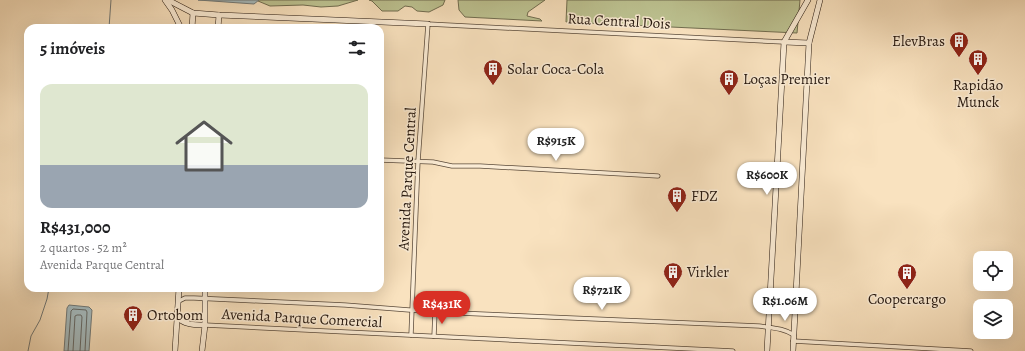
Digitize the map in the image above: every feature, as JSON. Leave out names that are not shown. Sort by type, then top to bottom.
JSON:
[{"type":"street","points":[[165,0],[179,24]]},
{"type":"street","points":[[168,0],[193,13],[428,24]]},
{"type":"street","points":[[767,351],[784,42],[808,0]]},
{"type":"street","points":[[791,350],[794,338],[809,43],[820,0]]},
{"type":"street","points":[[192,24],[193,13]]},
{"type":"street","points":[[218,24],[219,15]]},
{"type":"street","name":"Rua Central Dois","points":[[428,24],[809,43]]},
{"type":"street","name":"Avenida Parque Central","points":[[411,335],[418,161],[428,24]]},
{"type":"street","points":[[384,160],[418,161],[452,166],[480,166],[658,176]]},
{"type":"street","points":[[175,351],[179,292]]},
{"type":"street","points":[[202,351],[205,325],[205,292]]},
{"type":"street","name":"Avenida Parque Comercial","points":[[179,301],[185,298],[205,298],[345,305],[412,311],[768,327],[785,330],[794,338],[971,351]]},
{"type":"street","points":[[434,336],[435,312]]},
{"type":"street","points":[[177,316],[179,319],[188,324],[205,325]]},
{"type":"street","name":"Avenida Parque Comercial","points":[[205,325],[733,351]]},
{"type":"green space","points":[[358,0],[338,6],[321,7],[303,5],[270,6],[258,1]]},
{"type":"green space","points":[[369,0],[445,0],[443,5],[429,12],[417,11],[412,7],[405,6],[398,11],[382,11]]},
{"type":"green space","points":[[458,0],[545,0],[528,12],[527,16],[540,19],[542,21],[465,17],[459,10]]},
{"type":"green space","points":[[567,0],[800,0],[797,33],[566,22]]},
{"type":"water","points":[[198,0],[259,0],[254,4]]},
{"type":"water","points":[[69,305],[89,307],[92,310],[89,351],[64,351],[67,308]]},
{"type":"waterway","points":[[109,24],[111,0]]},
{"type":"waterway","points":[[28,351],[31,336],[40,320],[48,292]]},
{"type":"place","name":"ElevBras","points":[[959,58]]},
{"type":"place","name":"Rapidão Munck","points":[[978,76]]},
{"type":"place","name":"Solar Coca-Cola","points":[[493,86]]},
{"type":"place","name":"Loças Premier","points":[[729,96]]},
{"type":"place","name":"FDZ","points":[[677,213]]},
{"type":"place","name":"Virkler","points":[[673,289]]},
{"type":"place","name":"Coopercargo","points":[[907,290]]},
{"type":"place","name":"Ortobom","points":[[133,332]]}]
